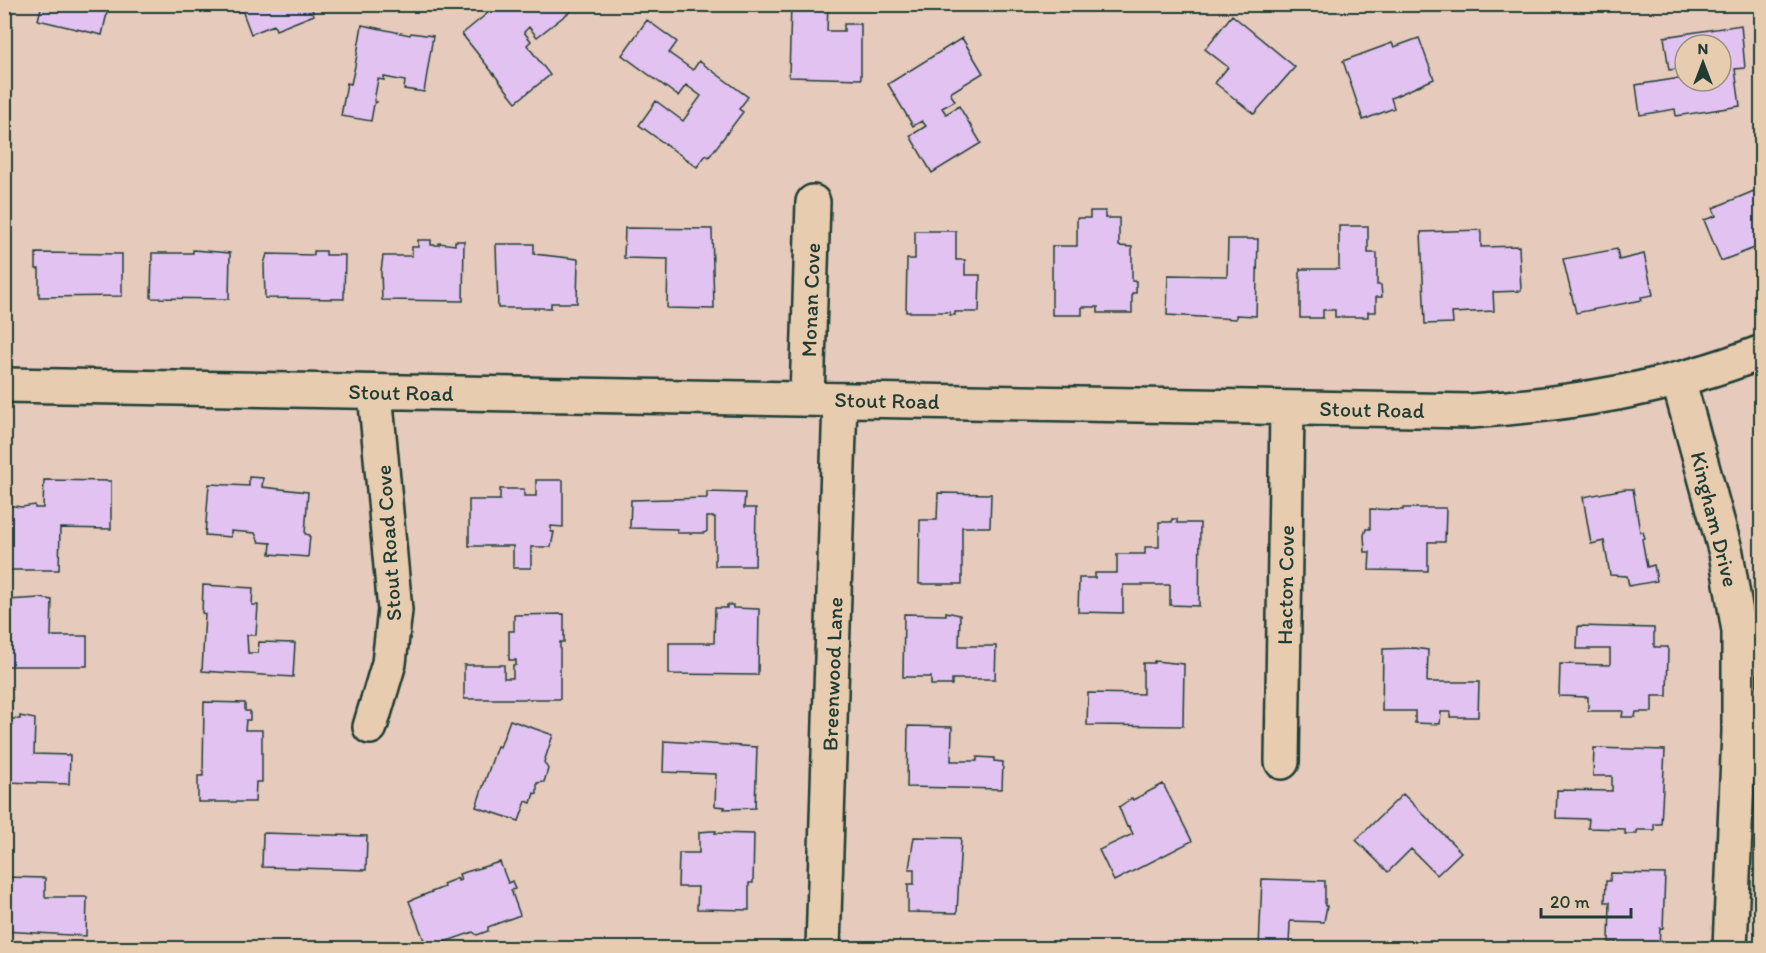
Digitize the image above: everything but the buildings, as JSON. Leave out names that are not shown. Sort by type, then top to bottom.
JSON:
[{"type":"street","name":"Monan Cove","points":[[807,398],[813,202]]},
{"type":"street","name":"Stout Road","points":[[4,385],[1471,411],[1600,398],[1678,379],[1761,352]]},
{"type":"street","name":"Kingham Drive","points":[[1678,379],[1726,553],[1739,632],[1739,732],[1730,948]]},
{"type":"street","name":"Stout Road Cove","points":[[370,727],[389,663],[395,610],[375,392]]},
{"type":"street","name":"Breenwood Lane","points":[[823,948],[840,400]]},
{"type":"street","name":"Hacton Cove","points":[[1282,762],[1287,408]]}]
